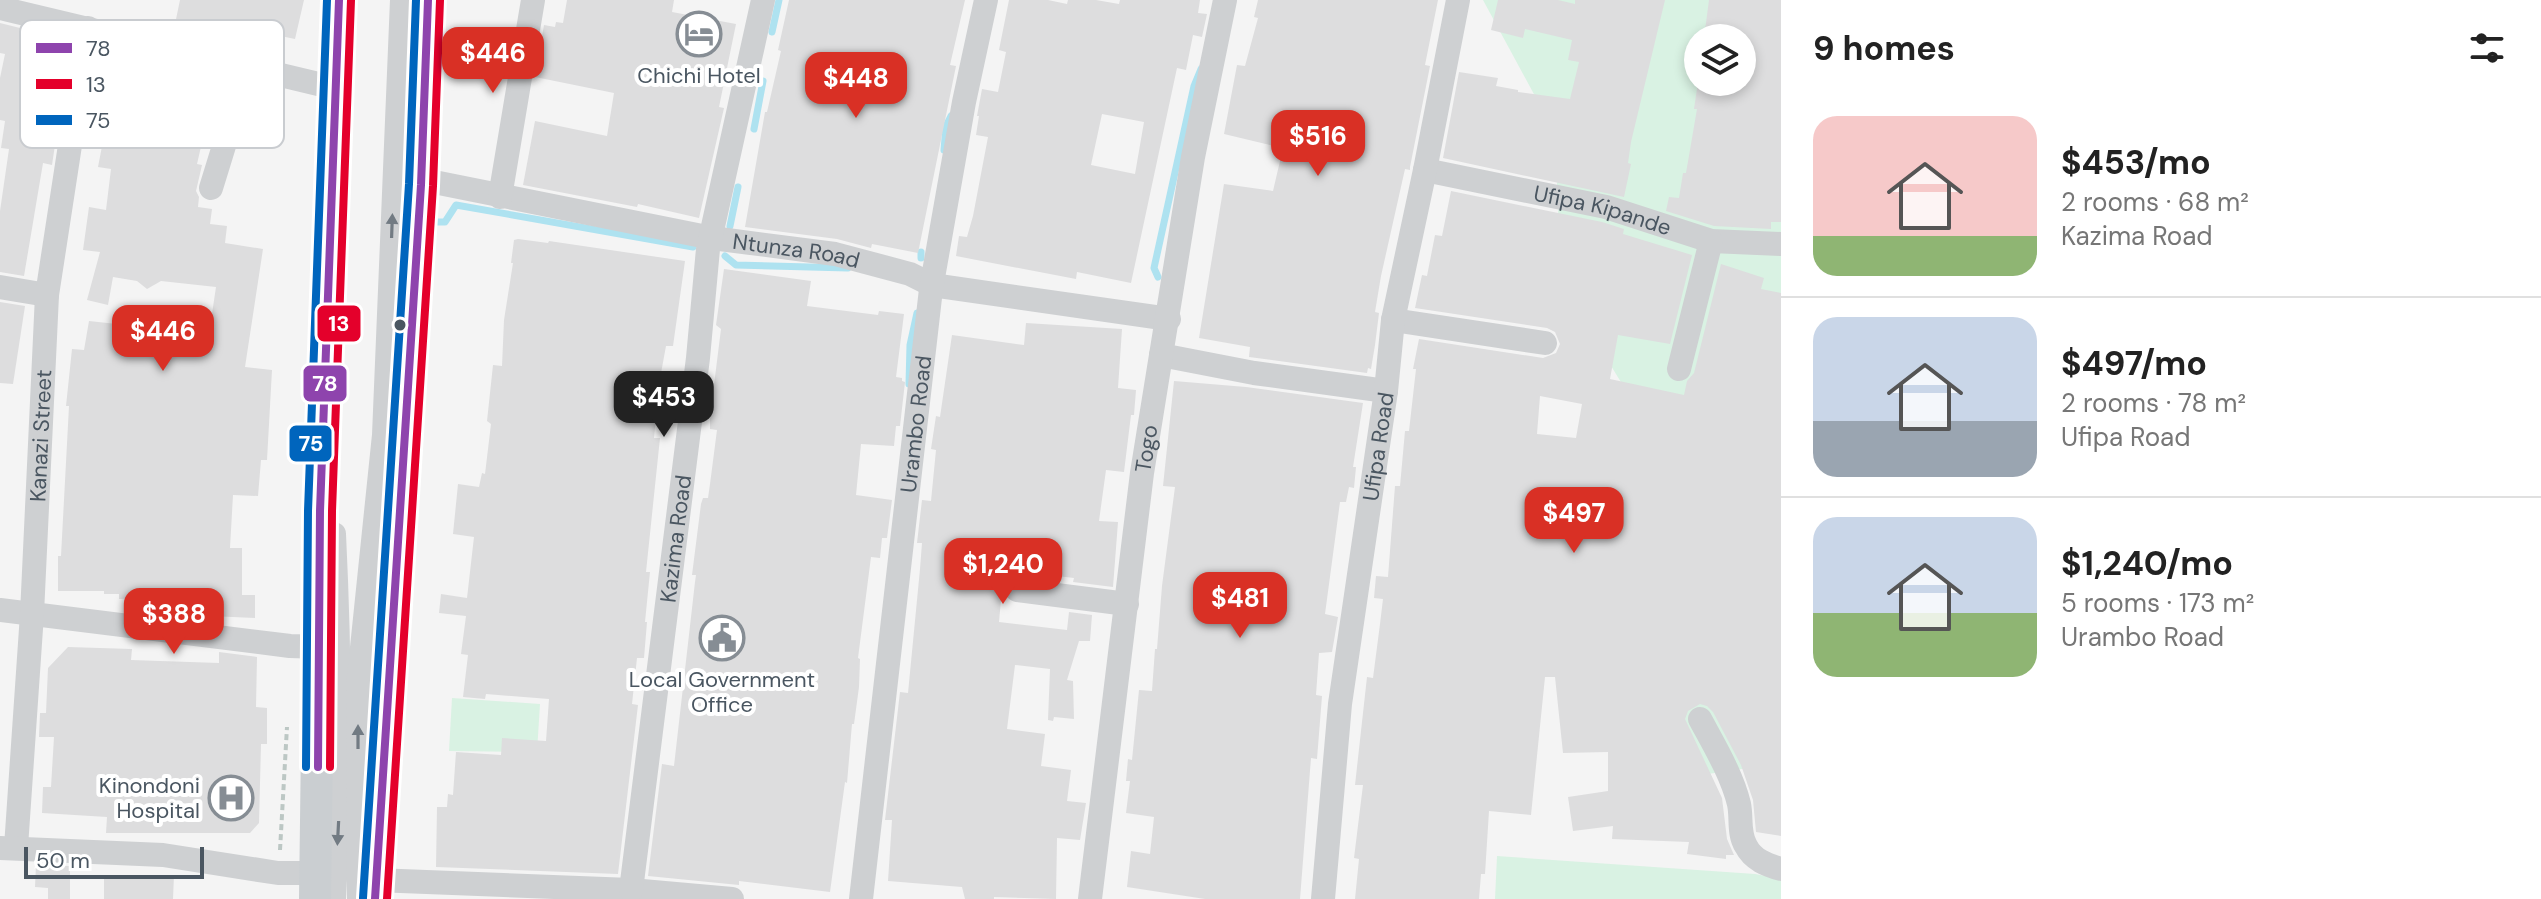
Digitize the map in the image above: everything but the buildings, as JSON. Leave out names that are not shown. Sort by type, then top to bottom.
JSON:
[{"type":"main road","points":[[322,890],[321,495],[339,0]]},
{"type":"main road","points":[[370,893],[421,185],[428,0]]},
{"type":"street","points":[[8,847],[163,855],[278,873],[322,890],[339,813],[340,720],[332,449],[353,0]]},
{"type":"street","points":[[402,0],[384,435],[358,686],[370,893],[631,890],[732,899]]},
{"type":"street","points":[[500,197],[533,0]]},
{"type":"street","name":"Kazima Road","points":[[631,890],[712,238],[763,0]]},
{"type":"street","name":"Urambo Road","points":[[861,899],[932,285],[964,102],[986,0]]},
{"type":"street","name":"Togo","points":[[1090,899],[1142,473],[1193,157],[1225,0]]},
{"type":"street","name":"Ufipa Road","points":[[1323,899],[1340,704],[1386,391],[1393,320],[1458,0]]},
{"type":"street","points":[[0,8],[53,20]]},
{"type":"street","points":[[284,76],[335,88]]},
{"type":"street","name":"Kanazi Street","points":[[8,847],[32,614],[47,295],[70,148]]},
{"type":"street","points":[[211,188],[223,148]]},
{"type":"street","name":"Ufipa Kipande","points":[[1425,170],[1606,207],[1711,241],[1781,244]]},
{"type":"street","name":"Ntunza Road","points":[[421,185],[434,182],[712,238],[835,254],[910,274],[932,285],[1169,319]]},
{"type":"street","points":[[1679,369],[1711,241]]},
{"type":"street","points":[[0,287],[47,295]]},
{"type":"street","points":[[1393,320],[1545,343]]},
{"type":"street","points":[[1161,355],[1254,373],[1386,391]]},
{"type":"street","points":[[1017,590],[1127,604]]},
{"type":"street","points":[[0,610],[290,646],[320,647]]},
{"type":"street","points":[[1700,719],[1739,804],[1740,830],[1746,848],[1763,864],[1781,869]]},
{"type":"green space","points":[[1483,0],[1781,0],[1781,753],[1762,766],[1701,775],[1683,732],[1645,422],[1561,283],[1555,133]]},
{"type":"green space","points":[[452,698],[540,704],[537,752],[449,751]]},
{"type":"green space","points":[[1497,856],[1755,874],[1781,879],[1781,899],[1495,899]]},
{"type":"waterway","points":[[772,32],[779,0]]},
{"type":"waterway","points":[[1158,277],[1154,268],[1194,86],[1201,69]]},
{"type":"waterway","points":[[754,129],[763,81]]},
{"type":"waterway","points":[[944,150],[946,126],[951,116]]},
{"type":"waterway","points":[[730,226],[738,187]]},
{"type":"waterway","points":[[430,222],[445,222],[456,205],[693,247]]},
{"type":"waterway","points":[[921,252],[921,258]]},
{"type":"waterway","points":[[725,256],[736,265],[848,268]]},
{"type":"waterway","points":[[909,384],[910,345],[917,313]]},
{"type":"transit line","name":"75","points":[[306,767],[308,511],[327,0]]},
{"type":"transit line","name":"78","points":[[318,767],[320,511],[339,0]]},
{"type":"transit line","name":"13","points":[[330,767],[332,511],[351,0]]},
{"type":"transit line","name":"75","points":[[363,898],[409,184],[416,0]]},
{"type":"transit line","name":"78","points":[[375,899],[421,185],[428,0]]},
{"type":"transit line","name":"13","points":[[387,899],[433,186],[440,0]]},
{"type":"place","name":"Chichi Hotel","points":[[699,34]]},
{"type":"place","name":"Local Government Office","points":[[722,638]]},
{"type":"place","name":"Kinondoni Hospital","points":[[231,798]]}]
